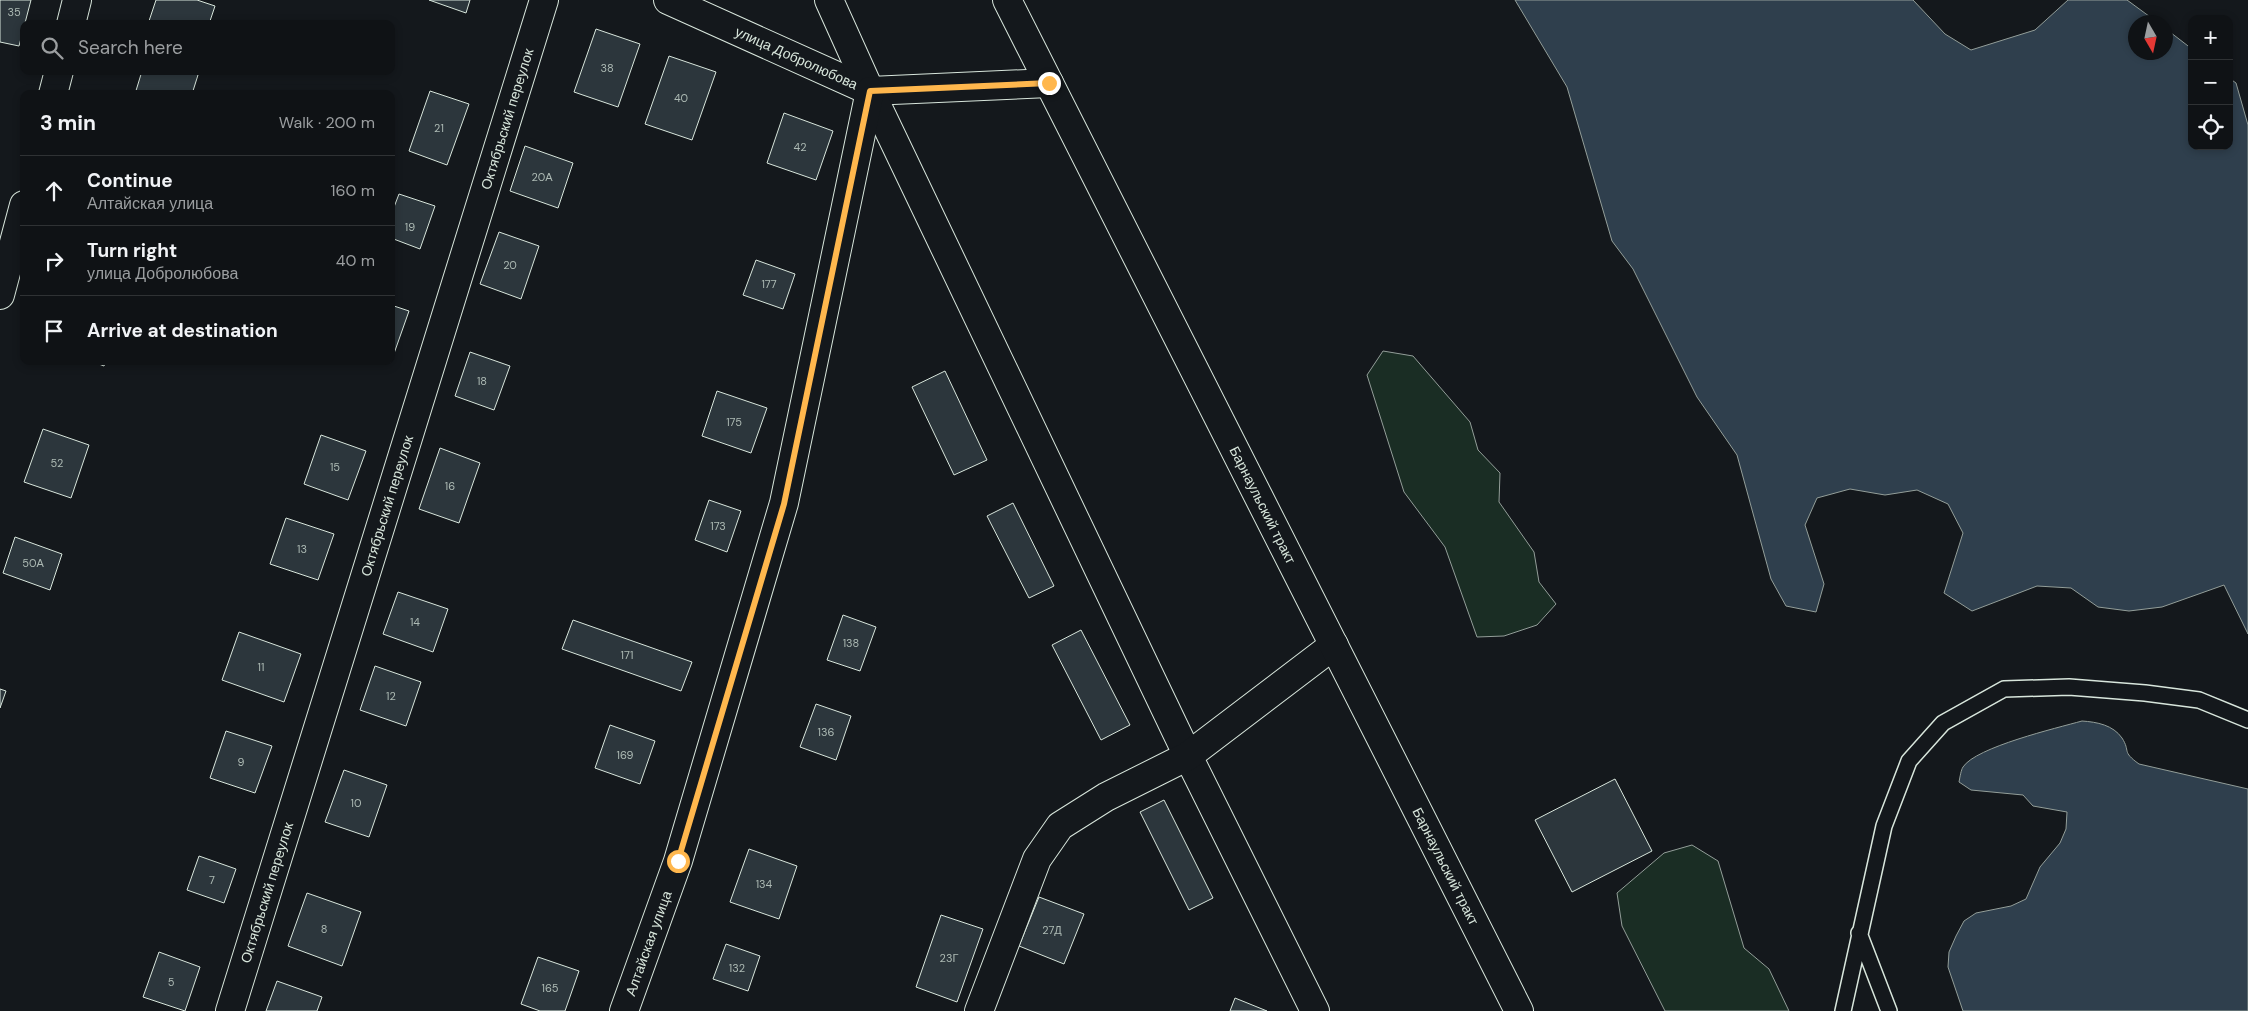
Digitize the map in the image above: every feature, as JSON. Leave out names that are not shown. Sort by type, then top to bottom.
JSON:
[{"type":"street","points":[[72,20],[77,0]]},
{"type":"street","name":"Октябрьский переулок","points":[[230,1011],[544,0]]},
{"type":"street","name":"улица Добролюбова","points":[[668,0],[870,91],[1049,83]]},
{"type":"street","points":[[829,0],[870,91],[1188,756],[1315,1011]]},
{"type":"street","name":"Барнаульский тракт","points":[[1008,0],[1519,1011]]},
{"type":"street","points":[[54,90],[58,75]]},
{"type":"street","name":"Алтайская улица","points":[[624,1011],[678,861],[784,504],[870,91]]},
{"type":"street","points":[[0,295],[20,219]]},
{"type":"street","points":[[979,1011],[1036,859],[1060,826],[1106,797],[1188,756],[1334,645]]},
{"type":"lane","points":[[1843,1011],[1884,826],[1909,761],[1943,723],[2004,689],[2069,687],[2145,693],[2199,700],[2248,720]]},
{"type":"lane","points":[[1859,934],[1890,1011]]},
{"type":"green space","points":[[1383,351],[1413,356],[1470,422],[1478,450],[1500,473],[1499,502],[1534,552],[1539,582],[1556,604],[1537,625],[1504,636],[1477,637],[1445,547],[1404,492],[1367,375]]},
{"type":"green space","points":[[1692,845],[1718,861],[1744,948],[1769,969],[1789,1011],[1665,1011],[1622,926],[1617,893],[1664,853]]},
{"type":"water","points":[[1515,0],[1913,0],[1945,34],[1971,50],[2035,30],[2068,0],[2127,0],[2147,15],[2128,15],[2128,60],[2173,60],[2173,34],[2188,46],[2188,150],[2233,150],[2233,81],[2236,83],[2248,125],[2248,634],[2224,585],[2162,607],[2129,611],[2098,607],[2071,588],[2037,586],[1972,611],[1944,593],[1963,533],[1948,504],[1917,490],[1885,495],[1850,489],[1817,498],[1805,525],[1824,584],[1816,612],[1786,606],[1771,579],[1737,455],[1697,397],[1633,269],[1612,241],[1567,87]]},
{"type":"water","points":[[2082,721],[2099,723],[2114,730],[2125,743],[2128,754],[2139,764],[2248,789],[2248,1011],[1963,1011],[1948,967],[1949,952],[1956,936],[1964,921],[1976,913],[2011,906],[2026,899],[2040,867],[2060,843],[2066,829],[2067,812],[2033,806],[2023,795],[1971,790],[1959,782],[1962,768],[1984,752],[2018,739]]},
{"type":"building","points":[[0,0],[31,0],[26,20],[20,20],[19,46],[0,42]]},
{"type":"building","points":[[156,0],[197,0],[215,6],[210,20],[149,20]]},
{"type":"building","points":[[429,0],[470,0],[466,13]]},
{"type":"building","points":[[596,29],[640,44],[618,107],[574,92]]},
{"type":"building","points":[[669,56],[716,72],[692,140],[645,124]]},
{"type":"building","points":[[141,75],[198,75],[193,90],[136,90]]},
{"type":"building","points":[[430,91],[469,104],[447,165],[409,151]]},
{"type":"building","points":[[784,113],[833,131],[816,180],[767,163]]},
{"type":"building","points":[[525,146],[573,163],[558,208],[510,191]]},
{"type":"building","points":[[399,194],[435,206],[420,249],[395,240],[395,204]]},
{"type":"building","points":[[499,232],[539,246],[521,299],[480,284]]},
{"type":"building","points":[[756,260],[795,274],[783,309],[743,295]]},
{"type":"building","points":[[395,306],[409,311],[395,351]]},
{"type":"building","points":[[470,352],[510,366],[494,410],[455,396]]},
{"type":"building","points":[[945,371],[987,460],[954,475],[912,387]]},
{"type":"building","points":[[717,391],[767,408],[751,453],[702,436]]},
{"type":"building","points":[[43,429],[89,445],[71,498],[24,482]]},
{"type":"building","points":[[321,435],[366,451],[348,500],[304,484]]},
{"type":"building","points":[[440,448],[480,463],[459,523],[419,509]]},
{"type":"building","points":[[709,500],[741,511],[727,552],[695,540]]},
{"type":"building","points":[[1013,503],[1054,586],[1029,598],[987,516]]},
{"type":"building","points":[[286,518],[334,534],[318,580],[270,564]]},
{"type":"building","points":[[15,537],[62,554],[50,590],[3,573]]},
{"type":"building","points":[[398,592],[448,609],[433,652],[383,634]]},
{"type":"building","points":[[843,615],[876,627],[860,671],[827,660]]},
{"type":"building","points":[[573,620],[692,662],[681,691],[562,649]]},
{"type":"building","points":[[1081,630],[1130,725],[1101,740],[1052,645]]},
{"type":"building","points":[[239,632],[301,654],[284,702],[222,680]]},
{"type":"building","points":[[375,666],[421,682],[406,726],[360,710]]},
{"type":"building","points":[[0,689],[6,691],[0,708]]},
{"type":"building","points":[[816,704],[851,716],[836,760],[800,747]]},
{"type":"building","points":[[610,725],[655,741],[640,784],[595,768]]},
{"type":"building","points":[[226,731],[272,746],[255,793],[210,778]]},
{"type":"building","points":[[344,770],[387,785],[369,837],[325,822]]},
{"type":"building","points":[[1615,779],[1652,851],[1572,892],[1535,820]]},
{"type":"building","points":[[1164,800],[1213,898],[1189,910],[1140,812]]},
{"type":"building","points":[[749,849],[797,866],[779,919],[730,902]]},
{"type":"building","points":[[199,856],[236,869],[224,903],[187,890]]},
{"type":"building","points":[[307,893],[361,912],[342,966],[288,946]]},
{"type":"building","points":[[1039,897],[1084,914],[1064,964],[1019,946]]},
{"type":"building","points":[[941,915],[983,929],[957,1002],[916,987]]},
{"type":"building","points":[[726,944],[760,956],[748,991],[713,979]]},
{"type":"building","points":[[159,952],[200,967],[185,1011],[143,997]]},
{"type":"building","points":[[538,957],[579,971],[565,1011],[540,1011],[521,1004]]},
{"type":"building","points":[[277,981],[322,997],[317,1011],[266,1011]]},
{"type":"building","points":[[1235,998],[1267,1011],[1230,1011]]},
{"type":"route","points":[[678,861],[784,504],[870,91],[1049,83]]}]
